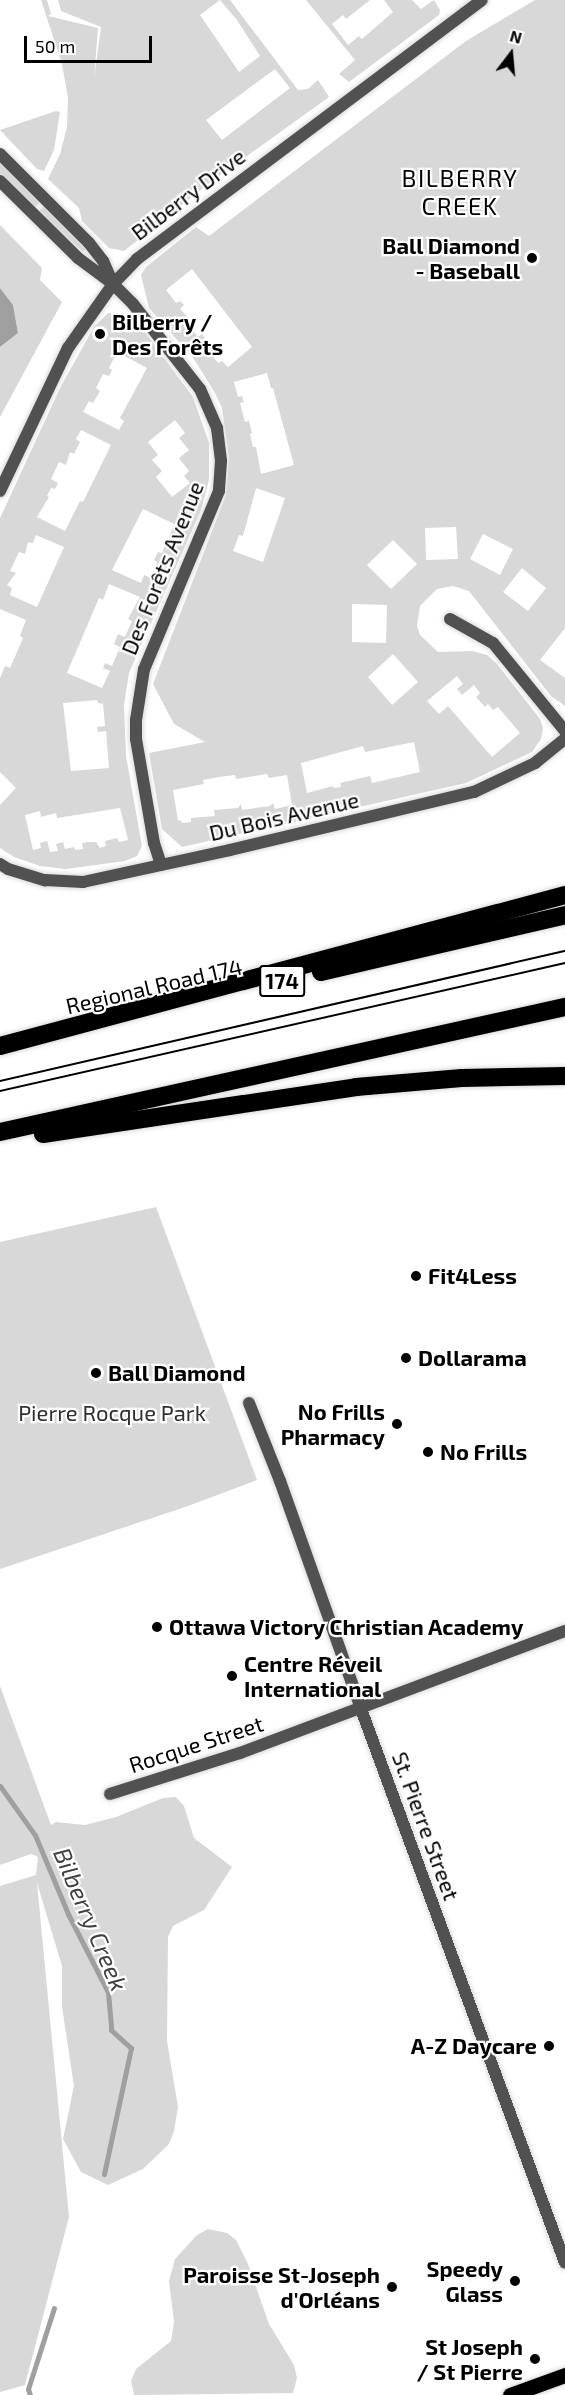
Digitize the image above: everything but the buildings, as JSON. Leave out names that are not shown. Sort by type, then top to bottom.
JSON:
[{"type":"highway","points":[[0,1046],[565,895]]},
{"type":"highway","name":"Regional Road 174","points":[[0,1046],[565,915]]},
{"type":"highway","points":[[0,1132],[565,1007]]},
{"type":"highway","points":[[0,1140],[356,1087],[462,1078],[565,1076]]},
{"type":"main road","points":[[510,2395],[565,2375]]},
{"type":"street","name":"Bilberry Drive","points":[[0,491],[58,365],[89,314],[113,284],[156,245],[482,0]]},
{"type":"street","points":[[0,154],[89,243],[103,261],[113,284]]},
{"type":"street","points":[[0,181],[78,258],[113,284]]},
{"type":"street","name":"Des Forêts Avenue","points":[[113,284],[200,389],[217,428],[220,452],[219,491],[150,653],[141,687],[136,739],[154,843],[161,865]]},
{"type":"street","points":[[450,618],[493,643],[565,731]]},
{"type":"street","name":"Du Bois Avenue","points":[[0,864],[8,869],[45,880],[83,882],[161,865],[474,792],[535,763],[565,738]]},
{"type":"street","name":"St. Pierre Street","points":[[249,1403],[280,1481],[361,1709],[565,2263]]},
{"type":"street","name":"Rocque Street","points":[[110,1794],[240,1753],[565,1632]]},
{"type":"green space","points":[[41,0],[47,0],[51,14],[48,16],[98,28],[94,79],[101,27],[61,11],[58,0],[220,0],[230,0],[298,90],[308,89],[318,80],[329,97],[211,182],[124,251],[109,248],[82,221],[79,208],[48,179],[60,154],[67,127],[68,98],[62,64]],"holes":[[[220,0],[237,20],[260,56],[239,72],[200,15]],[[275,69],[290,88],[222,140],[206,120]]]},
{"type":"green space","points":[[306,0],[370,0],[346,19],[343,15],[332,24],[348,45],[359,36],[362,39],[393,12],[384,0],[412,0],[421,9],[434,0],[440,10],[439,15],[349,82],[339,74],[355,60]]},
{"type":"green space","points":[[535,0],[565,0],[565,628],[540,660],[565,678],[565,706],[551,696],[469,591],[453,586],[437,589],[420,606],[417,626],[420,635],[438,652],[472,651],[487,655],[497,664],[540,719],[543,728],[541,739],[532,752],[466,783],[182,847],[162,829],[149,753],[205,742],[174,724],[153,684],[226,495],[229,458],[222,408],[215,393],[194,359],[149,308],[141,275],[146,267],[196,227],[209,236],[466,41]],"holes":[[[192,269],[252,347],[228,367],[222,361],[218,363],[207,348],[211,345],[202,334],[198,337],[187,323],[191,320],[180,309],[184,305],[180,301],[176,303],[166,290]],[[267,373],[294,465],[261,474],[256,447],[253,447],[250,434],[252,433],[249,421],[245,422],[240,403],[244,402],[242,396],[238,397],[234,382]],[[256,488],[285,498],[263,562],[233,551],[239,535],[243,536]],[[456,527],[458,559],[426,560],[425,528]],[[483,534],[513,549],[500,575],[470,559]],[[393,540],[417,564],[391,589],[367,565]],[[522,568],[546,588],[528,611],[503,592]],[[352,604],[387,605],[386,643],[352,642]],[[393,654],[418,682],[392,705],[368,677]],[[457,676],[463,684],[457,689],[462,695],[474,685],[480,693],[476,697],[485,707],[488,704],[493,710],[498,707],[520,733],[492,757],[448,706],[439,714],[427,701]],[[414,742],[420,772],[372,783],[370,776],[340,783],[341,787],[334,788],[333,786],[307,793],[301,763],[363,746],[365,752]],[[267,774],[269,778],[287,775],[292,805],[275,809],[273,803],[270,806],[242,810],[241,804],[238,808],[214,810],[215,816],[191,818],[191,822],[178,821],[173,790],[204,784],[203,780],[235,775],[236,779]]]},
{"type":"green space","points":[[56,111],[60,112],[54,150],[44,171],[37,169],[0,130]]},
{"type":"green space","points":[[0,160],[41,201],[34,208],[0,174]]},
{"type":"green space","points":[[45,205],[86,248],[83,252],[38,212]]},
{"type":"green space","points":[[0,225],[42,268],[40,280],[62,302],[0,417],[0,347],[18,333],[13,305],[0,288]]},
{"type":"green space","points":[[108,313],[124,313],[144,331],[193,397],[209,443],[209,480],[201,510],[129,673],[124,705],[126,756],[142,846],[137,856],[125,861],[66,869],[40,866],[14,857],[0,848],[0,805],[16,788],[0,772],[0,678],[5,666],[10,668],[23,638],[20,636],[26,620],[0,609],[0,518],[61,386],[94,327]],"holes":[[[117,352],[147,368],[120,418],[124,421],[119,430],[83,412],[89,401],[93,403],[100,391],[96,388],[103,374],[109,376],[112,370],[109,368]],[[175,420],[185,433],[179,438],[189,450],[179,458],[189,471],[184,476],[190,483],[172,497],[156,477],[162,471],[152,460],[158,455],[148,442]],[[81,430],[111,445],[83,502],[80,501],[65,531],[37,517],[49,497],[47,496],[51,488],[55,489],[58,483],[51,479],[59,462],[66,465],[70,452],[74,454],[80,442],[76,439]],[[143,509],[174,524],[162,553],[158,552],[154,560],[157,562],[151,578],[144,575],[141,583],[112,570]],[[36,535],[64,547],[37,607],[10,595],[12,588],[7,585],[16,573],[10,571],[19,552],[25,554],[28,542],[33,543]],[[109,584],[140,597],[128,619],[132,621],[125,637],[118,634],[114,644],[120,647],[112,666],[105,663],[103,668],[110,671],[102,688],[67,673],[99,598],[103,600]],[[97,700],[98,703],[103,704],[105,726],[97,727],[98,732],[106,731],[109,768],[71,771],[63,703]],[[120,808],[128,840],[119,842],[117,838],[105,841],[106,846],[100,848],[96,842],[87,842],[82,843],[83,849],[75,850],[74,847],[65,849],[63,842],[56,844],[58,851],[50,852],[47,841],[40,843],[41,848],[33,850],[25,815],[40,811],[41,817],[56,813],[57,818]]]},
{"type":"green space","name":"Pierre Rocque Park","points":[[156,1207],[257,1480],[188,1506],[0,1569],[0,1242]]},
{"type":"green space","points":[[0,1686],[51,1825],[56,1822],[85,1825],[116,1817],[163,1798],[176,1797],[184,1806],[194,1838],[232,1867],[204,1910],[173,1926],[168,1937],[167,2041],[178,2107],[169,2144],[143,2169],[108,2185],[81,2172],[63,2139],[74,2086],[62,2007],[62,1966],[37,1883],[69,2217],[25,2385],[0,2392],[0,1886],[36,1875],[38,1857],[31,1854],[0,1865]]},
{"type":"green space","points":[[208,2229],[227,2233],[236,2240],[248,2264],[269,2324],[294,2365],[297,2378],[293,2393],[134,2395],[131,2381],[136,2369],[171,2341],[174,2322],[169,2281],[175,2259],[197,2235]]},
{"type":"shaded area","points":[[0,288],[13,305],[18,333],[0,347]]},
{"type":"waterway","name":"Bilberry Creek","points":[[0,1786],[35,1835],[68,1914],[108,1992],[111,2030],[131,2048],[104,2174]]},
{"type":"waterway","points":[[30,2395],[28,2389],[54,2308]]},
{"type":"tram line","points":[[0,1081],[565,951]]},
{"type":"tram line","points":[[0,1091],[565,963]]},
{"type":"place","name":"Ball Diamond - Baseball","points":[[532,258]]},
{"type":"place","name":"Bilberry / Des Forêts","points":[[100,334]]},
{"type":"place","name":"Fit4Less","points":[[416,1276]]},
{"type":"place","name":"Dollarama","points":[[406,1358]]},
{"type":"place","name":"Ball Diamond","points":[[96,1373]]},
{"type":"place","name":"No Frills Pharmacy","points":[[397,1424]]},
{"type":"place","name":"No Frills","points":[[428,1452]]},
{"type":"place","name":"Ottawa Victory Christian Academy","points":[[157,1627]]},
{"type":"place","name":"Centre Réveil International","points":[[232,1676]]},
{"type":"place","name":"A-Z Daycare","points":[[549,2046]]},
{"type":"place","name":"Speedy Glass","points":[[515,2281]]},
{"type":"place","name":"Paroisse St-Joseph d'Orléans","points":[[392,2287]]},
{"type":"place","name":"St Joseph / St Pierre","points":[[535,2359]]},
{"type":"district","name":"BILBERRY CREEK","points":[[460,192]]}]
